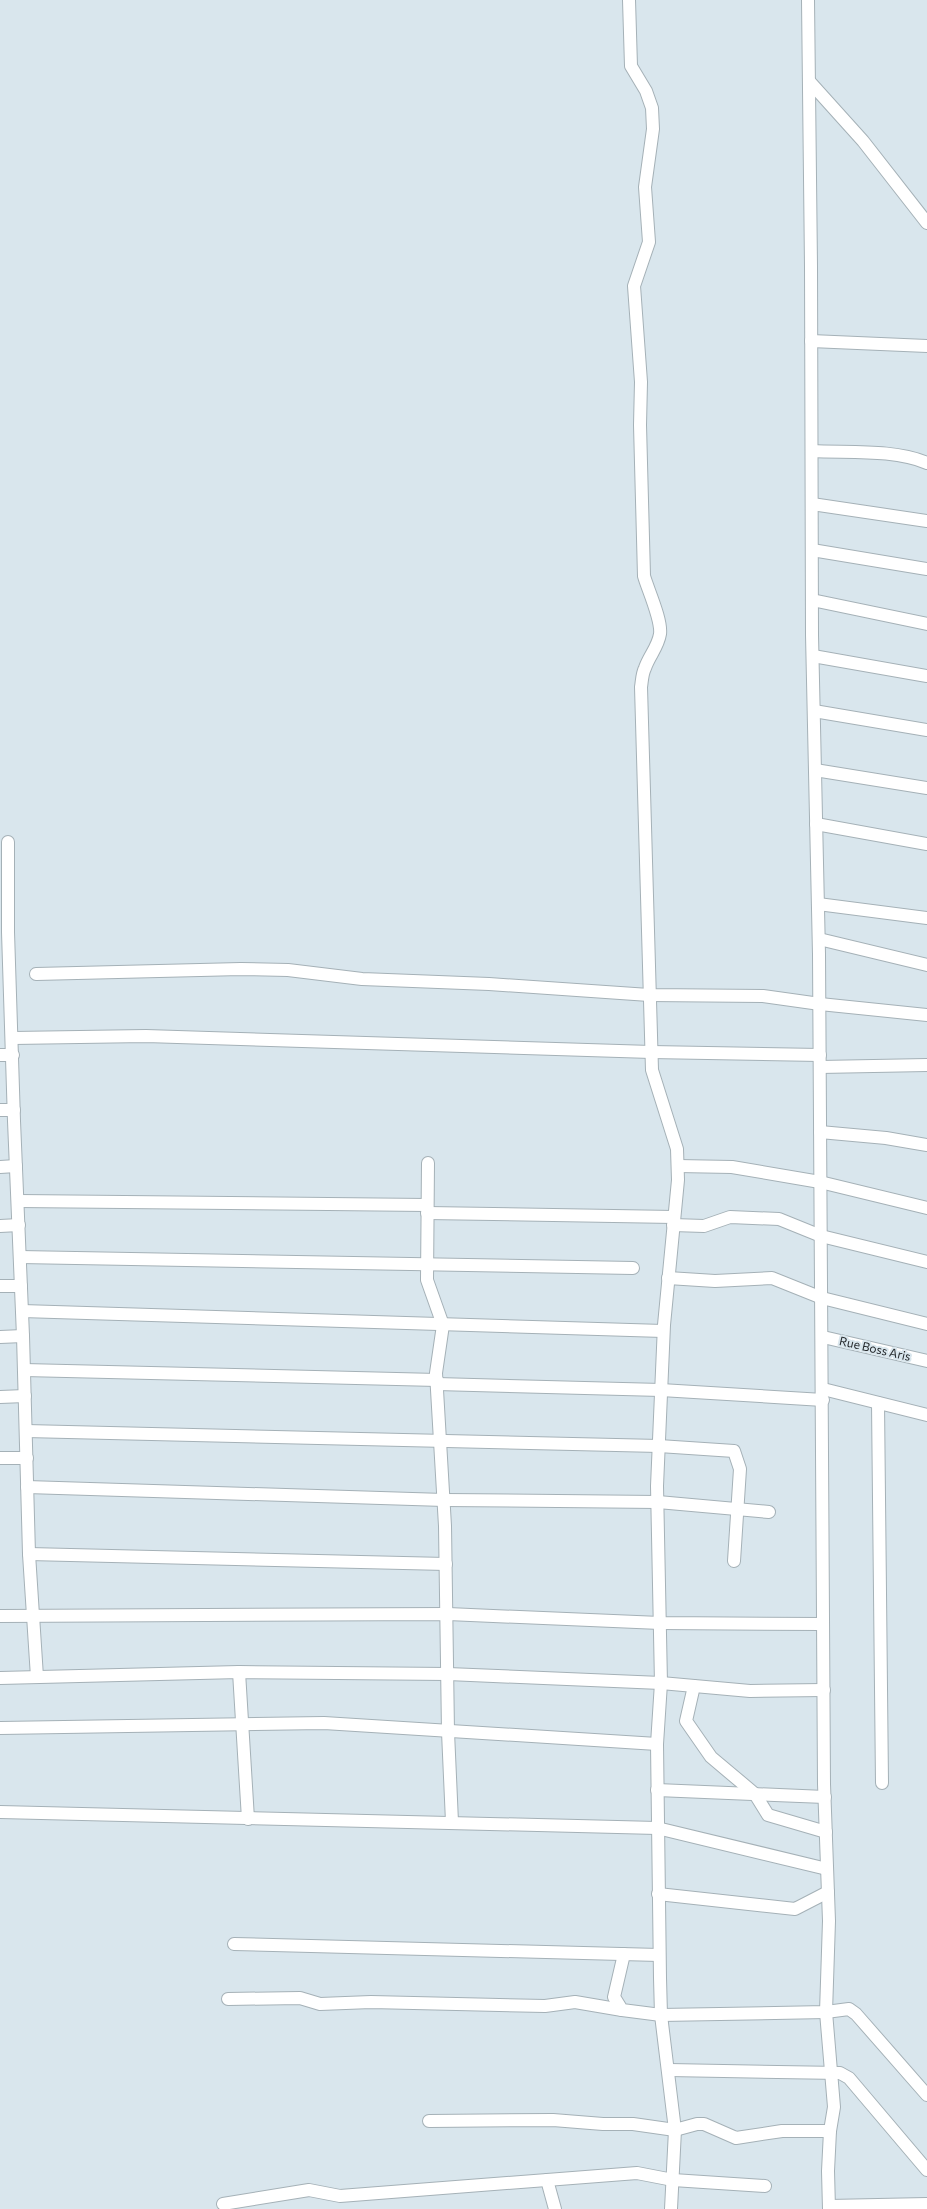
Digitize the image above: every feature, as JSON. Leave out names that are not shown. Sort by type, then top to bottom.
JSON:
[{"type":"street","points":[[629,0],[631,66],[646,91],[652,108],[653,129],[645,187],[649,242],[634,286],[642,382],[640,425],[644,576],[656,611],[660,632],[654,651],[644,668],[641,687],[651,1052],[652,1070],[674,1134],[678,1166],[664,1331],[658,1502],[661,1683],[657,1744],[659,1955],[661,2015],[669,2070],[675,2130],[671,2209]]},
{"type":"street","points":[[808,0],[812,452],[812,656],[820,1004],[823,1624],[825,1797],[829,1921],[826,2012],[834,2107],[830,2131],[827,2189],[829,2207],[927,2204]]},
{"type":"street","points":[[809,81],[863,141],[927,223]]},
{"type":"street","points":[[811,341],[927,346]]},
{"type":"street","points":[[812,452],[912,456],[927,463]]},
{"type":"street","points":[[812,504],[927,521]]},
{"type":"street","points":[[812,550],[927,569]]},
{"type":"street","points":[[812,600],[927,624]]},
{"type":"street","points":[[812,656],[927,676]]},
{"type":"street","points":[[814,711],[927,730]]},
{"type":"street","points":[[815,770],[927,788]]},
{"type":"street","points":[[816,824],[927,844]]},
{"type":"street","points":[[8,842],[8,932],[13,1038],[14,1110],[23,1336],[29,1554],[37,1677]]},
{"type":"street","points":[[818,904],[927,918]]},
{"type":"street","points":[[819,939],[927,965]]},
{"type":"street","points":[[36,974],[241,969],[288,970],[362,979],[489,984],[649,995],[763,996],[820,1004],[927,1015]]},
{"type":"street","points":[[13,1038],[146,1036],[651,1052],[927,1065]]},
{"type":"street","points":[[0,1055],[13,1055]]},
{"type":"street","points":[[0,1110],[14,1110]]},
{"type":"street","points":[[820,1132],[886,1138],[927,1146]]},
{"type":"street","points":[[428,1164],[427,1280],[443,1325],[437,1382],[444,1500],[448,1614],[448,1732],[452,1822]]},
{"type":"street","points":[[0,1167],[16,1166]]},
{"type":"street","points":[[678,1166],[732,1167],[820,1182],[927,1208]]},
{"type":"street","points":[[18,1201],[427,1209],[673,1221],[704,1226],[730,1217],[779,1219],[821,1236],[927,1262]]},
{"type":"street","points":[[0,1226],[19,1225]]},
{"type":"street","points":[[20,1257],[169,1258],[427,1265],[633,1268]]},
{"type":"street","points":[[668,1278],[715,1281],[772,1278],[822,1298],[927,1324]]},
{"type":"street","points":[[0,1286],[21,1286]]},
{"type":"street","points":[[22,1311],[664,1331]]},
{"type":"street","points":[[0,1337],[23,1336]]},
{"type":"street","name":"Rue Boss Aris","points":[[822,1337],[927,1361]]},
{"type":"street","points":[[24,1370],[823,1395],[878,1403],[927,1415]]},
{"type":"street","points":[[0,1397],[25,1396]]},
{"type":"street","points":[[878,1403],[882,1783]]},
{"type":"street","points":[[26,1431],[440,1439],[659,1446],[734,1451],[740,1469],[734,1561]]},
{"type":"street","points":[[0,1458],[26,1458]]},
{"type":"street","points":[[27,1487],[444,1500],[658,1502],[770,1512]]},
{"type":"street","points":[[29,1554],[446,1564]]},
{"type":"street","points":[[0,1616],[448,1614],[660,1623],[823,1624]]},
{"type":"street","points":[[0,1678],[239,1672],[448,1674],[661,1683],[750,1691],[824,1690]]},
{"type":"street","points":[[239,1672],[248,1820]]},
{"type":"street","points":[[694,1686],[686,1721],[711,1757],[754,1794],[768,1815],[826,1832]]},
{"type":"street","points":[[0,1728],[324,1723],[657,1744]]},
{"type":"street","points":[[657,1790],[825,1797]]},
{"type":"street","points":[[0,1812],[248,1820],[452,1822],[539,1826],[657,1828],[827,1869]]},
{"type":"street","points":[[658,1894],[795,1909],[828,1892]]},
{"type":"street","points":[[234,1944],[659,1955]]},
{"type":"street","points":[[622,2010],[614,1997],[624,1954]]},
{"type":"street","points":[[228,1999],[300,1998],[320,2004],[371,2002],[545,2006],[575,2002],[661,2015],[826,2012],[849,2009],[856,2014],[927,2096]]},
{"type":"street","points":[[669,2070],[840,2073],[850,2078],[927,2170]]},
{"type":"street","points":[[429,2121],[553,2120],[603,2124],[634,2124],[675,2130],[704,2124],[736,2138],[782,2131],[830,2131]]},
{"type":"street","points":[[223,2204],[309,2190],[340,2196],[637,2173],[673,2180],[765,2186]]},
{"type":"street","points":[[547,2180],[555,2209]]}]
